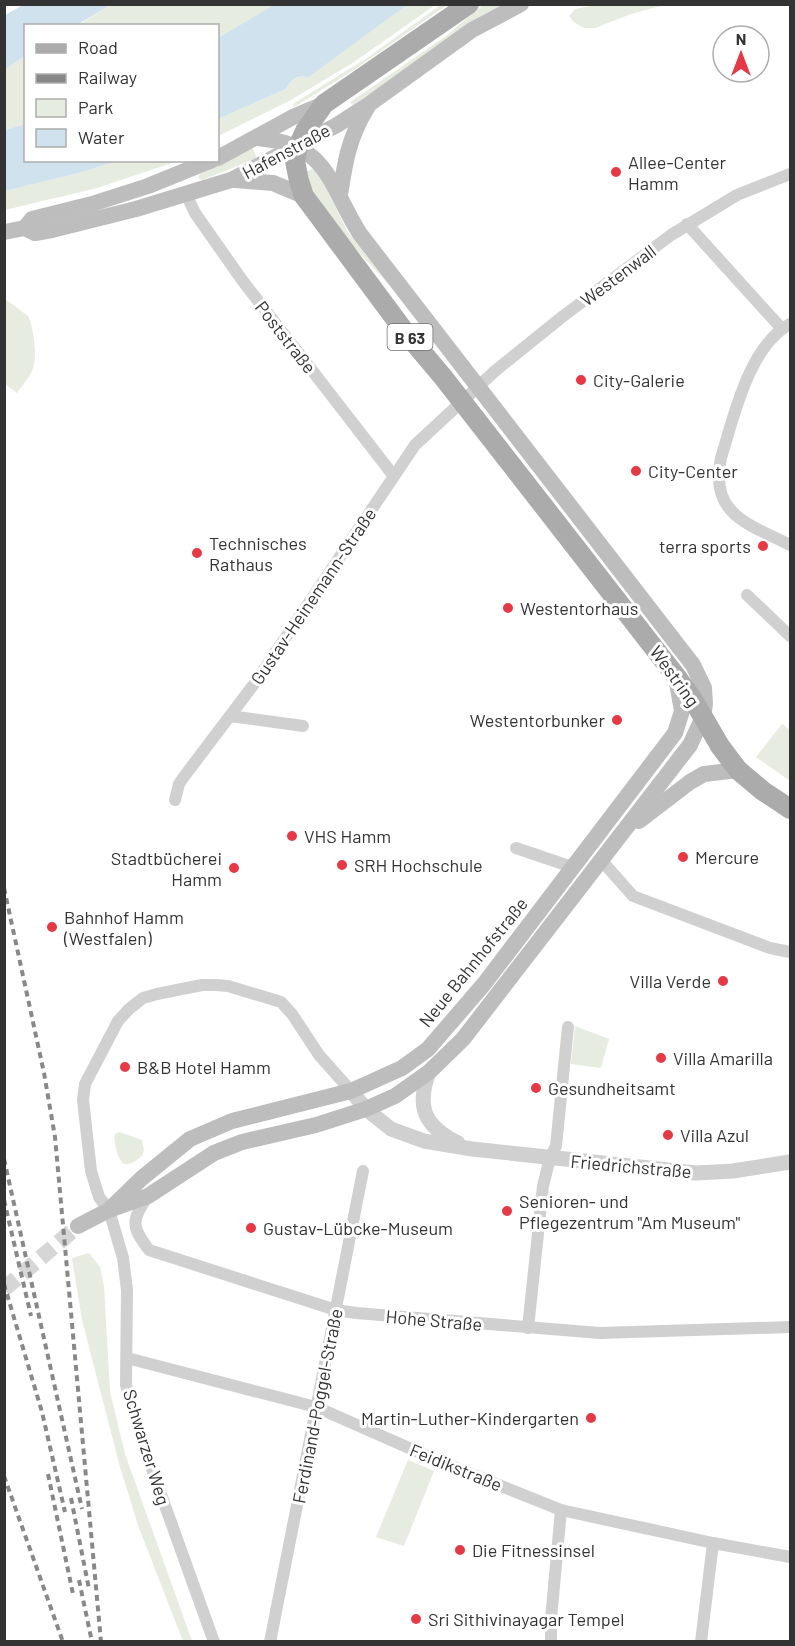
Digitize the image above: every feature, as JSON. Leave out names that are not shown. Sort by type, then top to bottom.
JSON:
[{"type":"main road","name":"Hafenstraße","points":[[219,157],[292,117],[324,104],[469,4]]},
{"type":"main road","name":"Hafenstraße","points":[[4,232],[25,228],[35,233],[136,209],[231,180],[297,147],[368,105],[472,30],[521,4]]},
{"type":"main road","points":[[297,147],[324,104]]},
{"type":"main road","points":[[340,195],[347,153],[355,127],[368,105]]},
{"type":"main road","points":[[257,138],[277,140],[297,147],[317,159],[340,195]]},
{"type":"main road","name":"B 63","points":[[297,147],[296,168],[304,196],[392,315],[462,401]]},
{"type":"main road","name":"Hafenstraße","points":[[25,228],[32,219],[136,190],[207,162]]},
{"type":"main road","points":[[231,180],[273,183],[304,196]]},
{"type":"main road","name":"B 63","points":[[340,195],[360,234],[477,387]]},
{"type":"main road","name":"Westring","points":[[477,387],[693,665],[704,688],[704,717]]},
{"type":"main road","name":"Westring","points":[[462,401],[676,676],[704,717]]},
{"type":"main road","name":"Neue Bahnhofstraße","points":[[109,1210],[142,1178],[190,1139],[232,1121],[351,1091],[402,1068],[428,1049],[484,984],[675,733],[682,711],[676,676]]},
{"type":"main road","name":"B 63","points":[[704,717],[720,746],[738,770],[763,791],[790,809]]},
{"type":"main road","name":"Neue Bahnhofstraße","points":[[109,1210],[148,1196],[214,1153],[242,1142],[316,1125],[366,1109],[396,1096],[429,1072],[463,1039],[602,861],[690,745],[704,717]]},
{"type":"main road","points":[[621,835],[690,782],[704,774],[738,770]]},
{"type":"main road","points":[[78,1226],[109,1210]]},
{"type":"street","name":"Westenwall","points":[[462,401],[562,317],[687,224],[737,195],[790,174]]},
{"type":"street","name":"Poststraße","points":[[186,194],[195,213],[242,280],[393,475]]},
{"type":"street","points":[[687,224],[786,327],[763,350],[754,364],[719,465],[719,483],[723,500],[735,516],[790,546]]},
{"type":"street","name":"Gustav-Heinemann-Straße","points":[[176,800],[179,784],[183,778],[257,680],[393,475],[415,445],[462,401]]},
{"type":"street","points":[[747,595],[790,636]]},
{"type":"street","points":[[230,716],[303,726]]},
{"type":"street","points":[[516,848],[572,867]]},
{"type":"street","points":[[602,861],[633,896],[770,948],[790,952]]},
{"type":"street","name":"Schwarzer Weg","points":[[214,1641],[138,1432],[126,1385],[127,1290],[123,1258],[109,1210],[99,1197],[91,1171],[84,1090],[118,1021],[129,1009],[143,998],[157,994],[202,985],[216,985],[228,986],[281,1002],[292,1014],[319,1055],[351,1091]]},
{"type":"street","points":[[528,1328],[543,1186],[550,1158],[556,1146],[567,1027]]},
{"type":"street","name":"Friedrichstraße","points":[[429,1072],[423,1088],[424,1113],[435,1128],[446,1137],[471,1149]]},
{"type":"street","name":"Friedrichstraße","points":[[351,1091],[366,1109],[391,1129],[424,1141],[471,1149],[696,1173],[733,1171],[790,1162]]},
{"type":"street","name":"Ferdinand-Poggel-Straße","points":[[270,1641],[363,1171]]},
{"type":"street","name":"Hohe Straße","points":[[148,1196],[138,1210],[135,1223],[136,1233],[149,1250],[336,1310],[528,1328],[621,1333],[790,1327]]},
{"type":"street","name":"Feidikstraße","points":[[127,1358],[316,1407],[434,1459],[561,1510],[712,1543],[790,1557]]},
{"type":"street","points":[[551,1641],[561,1510]]},
{"type":"street","points":[[700,1641],[712,1543]]},
{"type":"green space","points":[[442,4],[447,5],[354,70],[294,107],[293,104],[367,58]]},
{"type":"green space","points":[[600,4],[664,5],[631,14],[595,28],[584,28],[569,16],[575,9]]},
{"type":"green space","points":[[110,5],[276,5],[219,37],[219,24],[80,24]]},
{"type":"green space","points":[[407,5],[435,5],[354,62],[291,100],[219,136],[219,119],[286,89],[295,78],[309,77]]},
{"type":"green space","points":[[483,5],[503,5],[353,105],[350,102],[446,36]]},
{"type":"green space","points":[[24,57],[24,124],[5,130],[4,69]]},
{"type":"green space","points":[[252,147],[257,158],[202,180],[198,178],[200,174]]},
{"type":"green space","points":[[115,162],[175,162],[97,188],[5,210],[5,191]]},
{"type":"green space","points":[[317,168],[347,231],[390,286],[353,246],[321,203],[304,172]]},
{"type":"green space","points":[[5,299],[28,316],[34,340],[33,368],[17,393],[5,384]]},
{"type":"green space","points":[[782,724],[790,730],[790,781],[756,757]]},
{"type":"green space","points":[[575,1026],[609,1039],[601,1068],[571,1064]]},
{"type":"green space","points":[[119,1132],[142,1140],[144,1150],[142,1156],[132,1163],[125,1164],[118,1155],[115,1134]]},
{"type":"green space","points":[[89,1253],[100,1267],[104,1286],[110,1392],[125,1454],[192,1641],[183,1641],[139,1528],[120,1467],[82,1320],[72,1258]]},
{"type":"green space","points":[[408,1460],[434,1471],[404,1546],[376,1537]]},
{"type":"water","points":[[25,4],[110,4],[79,24],[24,24],[24,57],[5,69],[5,15]]},
{"type":"water","points":[[276,4],[407,4],[309,77],[295,78],[286,89],[219,119],[219,37]]},
{"type":"water","points":[[24,124],[24,162],[115,162],[5,191],[5,130]]},
{"type":"tunnel","points":[[4,1289],[78,1226]]},
{"type":"railway","points":[[4,888],[44,1073],[55,1137],[101,1642]]},
{"type":"railway","points":[[4,1159],[82,1509]]},
{"type":"railway","points":[[4,1200],[31,1316]]},
{"type":"railway","points":[[4,1284],[42,1412],[65,1512]]},
{"type":"railway","points":[[48,1474],[73,1594]]},
{"type":"railway","points":[[4,1476],[63,1642]]},
{"type":"railway","points":[[71,1498],[89,1589]]},
{"type":"railway","points":[[79,1580],[92,1642]]},
{"type":"place","name":"Allee-Center Hamm","points":[[616,172]]},
{"type":"place","name":"City-Galerie","points":[[581,380]]},
{"type":"place","name":"City-Center","points":[[636,471]]},
{"type":"place","name":"terra sports","points":[[763,546]]},
{"type":"place","name":"Technisches Rathaus","points":[[197,553]]},
{"type":"place","name":"Westentorhaus","points":[[508,608]]},
{"type":"place","name":"Westentorbunker","points":[[617,720]]},
{"type":"place","name":"VHS Hamm","points":[[292,836]]},
{"type":"place","name":"Mercure","points":[[683,857]]},
{"type":"place","name":"SRH Hochschule","points":[[342,865]]},
{"type":"place","name":"Stadtbücherei Hamm","points":[[234,868]]},
{"type":"place","name":"Bahnhof Hamm (Westfalen)","points":[[52,927]]},
{"type":"place","name":"Villa Verde","points":[[723,981]]},
{"type":"place","name":"Villa Amarilla","points":[[661,1058]]},
{"type":"place","name":"B&B Hotel Hamm","points":[[125,1067]]},
{"type":"place","name":"Gesundheitsamt","points":[[536,1088]]},
{"type":"place","name":"Villa Azul","points":[[668,1135]]},
{"type":"place","name":"Senioren- und Pflegezentrum \"Am Museum\"","points":[[507,1211]]},
{"type":"place","name":"Gustav-Lübcke-Museum","points":[[251,1228]]},
{"type":"place","name":"Martin-Luther-Kindergarten","points":[[591,1418]]},
{"type":"place","name":"Die Fitnessinsel","points":[[460,1550]]},
{"type":"place","name":"Sri Sithivinayagar Tempel","points":[[416,1619]]}]
